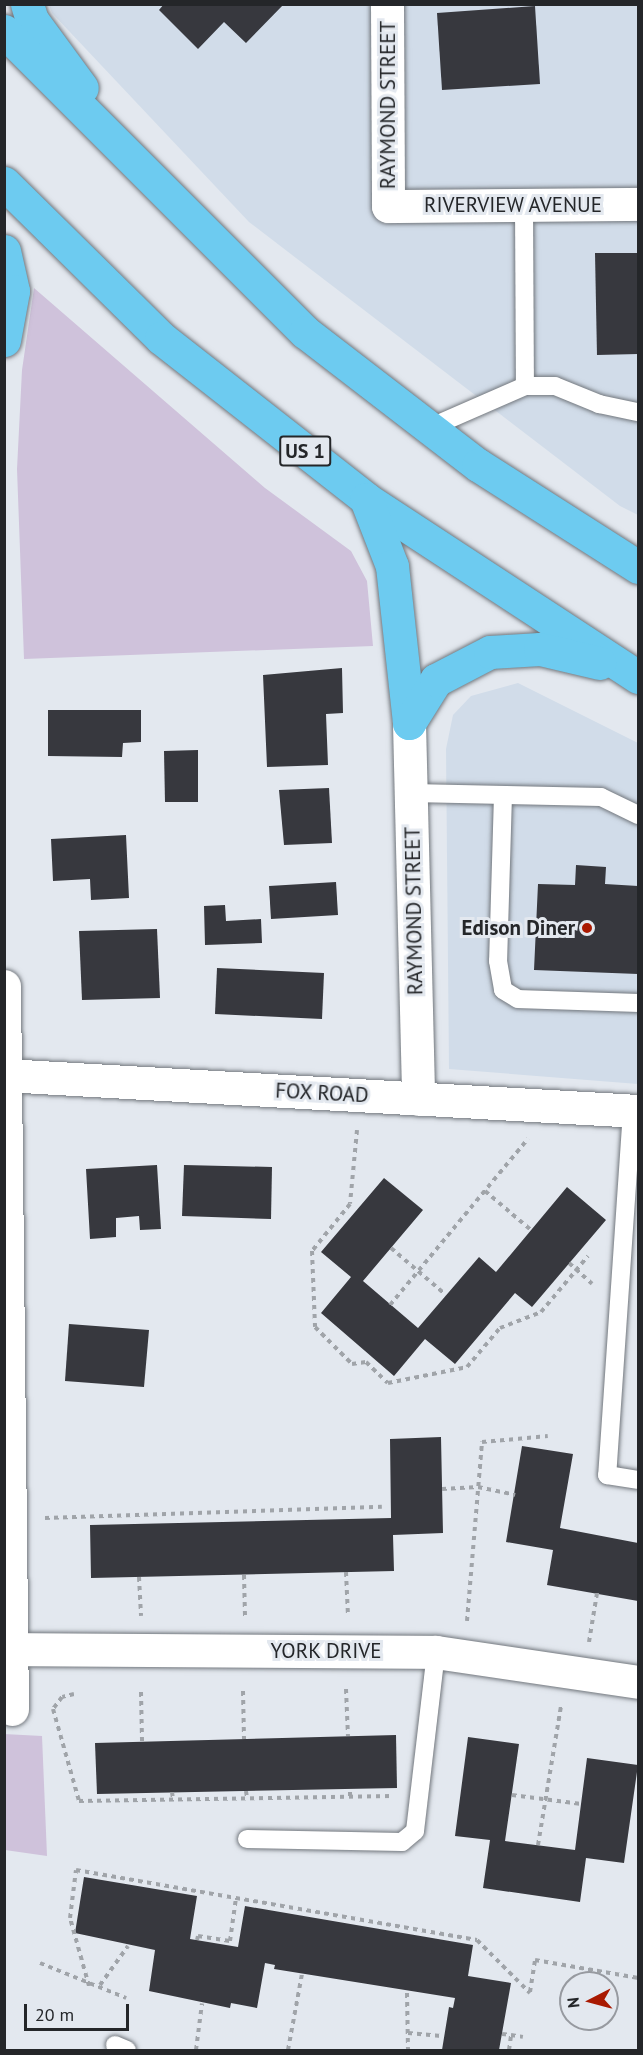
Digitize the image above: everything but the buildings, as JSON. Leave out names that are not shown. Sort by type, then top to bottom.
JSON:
[{"type":"highway","points":[[27,4],[32,20],[149,179]]},
{"type":"highway","points":[[4,31],[149,179],[305,332],[478,465],[638,567]]},
{"type":"highway","name":"US 1","points":[[4,183],[161,338],[366,499],[629,672]]},
{"type":"highway","points":[[4,251],[13,291],[4,340]]},
{"type":"highway","points":[[366,499],[392,566],[409,723]]},
{"type":"highway","points":[[409,723],[436,680],[490,652],[540,649],[629,672]]},
{"type":"street","name":"RAYMOND STREET","points":[[387,4],[388,206]]},
{"type":"street","name":"RIVERVIEW AVENUE","points":[[388,206],[639,204]]},
{"type":"street","name":"RAYMOND STREET","points":[[409,723],[418,1099]]},
{"type":"street","points":[[4,986],[12,1709]]},
{"type":"street","name":"FOX ROAD","points":[[5,1075],[635,1111]]},
{"type":"street","name":"YORK DRIVE","points":[[11,1649],[436,1652],[639,1682]]},
{"type":"lane","points":[[524,205],[525,386]]},
{"type":"lane","points":[[429,428],[525,386],[555,386],[599,404],[639,412]]},
{"type":"lane","points":[[411,793],[601,797],[639,815]]},
{"type":"lane","points":[[503,795],[498,961],[503,990],[518,999],[639,1003]]},
{"type":"lane","points":[[635,1111],[607,1475],[639,1480]]},
{"type":"lane","points":[[247,1839],[402,1842],[415,1831],[436,1652]]},
{"type":"path","points":[[357,1130],[350,1204],[312,1251],[315,1327],[352,1364],[366,1362],[388,1383],[468,1367],[500,1328],[541,1312],[588,1256]]},
{"type":"path","points":[[390,1305],[529,1139]]},
{"type":"path","points":[[485,1191],[531,1230]]},
{"type":"path","points":[[391,1248],[446,1295]]},
{"type":"path","points":[[466,1622],[482,1442],[548,1436]]},
{"type":"path","points":[[442,1489],[478,1486],[514,1495]]},
{"type":"path","points":[[45,1518],[382,1507]]},
{"type":"path","points":[[346,1572],[348,1617]]},
{"type":"path","points":[[244,1575],[246,1620]]},
{"type":"path","points":[[139,1577],[141,1623]]},
{"type":"path","points":[[589,1642],[597,1593]]},
{"type":"path","points":[[346,1689],[348,1736]]},
{"type":"path","points":[[243,1691],[244,1739]]},
{"type":"path","points":[[141,1692],[142,1741]]},
{"type":"path","points":[[74,1694],[62,1697],[53,1709],[79,1801],[395,1796]]},
{"type":"path","points":[[538,1845],[561,1706]]},
{"type":"path","points":[[350,1789],[350,1796]]},
{"type":"path","points":[[246,1791],[247,1798]]},
{"type":"path","points":[[172,1792],[172,1799]]},
{"type":"path","points":[[512,1795],[581,1804]]},
{"type":"path","points":[[88,1986],[70,1918],[76,1870],[160,1887],[237,1898],[477,1940],[530,1993],[535,1960],[639,1978]]},
{"type":"path","points":[[197,1940],[198,1936],[230,1941],[237,1898]]},
{"type":"path","points":[[299,1915],[300,1909]]},
{"type":"path","points":[[333,1921],[334,1915]]},
{"type":"path","points":[[396,1932],[397,1926]]},
{"type":"path","points":[[100,1985],[128,1946]]},
{"type":"path","points":[[40,1963],[87,1979],[126,1998]]},
{"type":"path","points":[[288,2050],[302,1974]]},
{"type":"path","points":[[407,1993],[408,2050]]},
{"type":"path","points":[[196,2050],[202,2003]]},
{"type":"path","points":[[408,2033],[444,2036]]},
{"type":"path","points":[[502,2034],[523,2037]]},
{"type":"path","points":[[509,2050],[511,2035]]},
{"type":"shaded area","points":[[49,5],[638,5],[638,515],[620,506],[249,222],[52,13]]},
{"type":"shaded area","points":[[34,288],[265,488],[351,551],[367,581],[373,646],[24,659],[17,469],[22,370]]},
{"type":"shaded area","points":[[518,683],[638,743],[638,1084],[449,1069],[446,749],[453,715],[471,696]]},
{"type":"shaded area","points":[[4,1734],[42,1736],[47,1856],[5,1850]]},
{"type":"place","name":"Edison Diner","points":[[587,928]]}]
